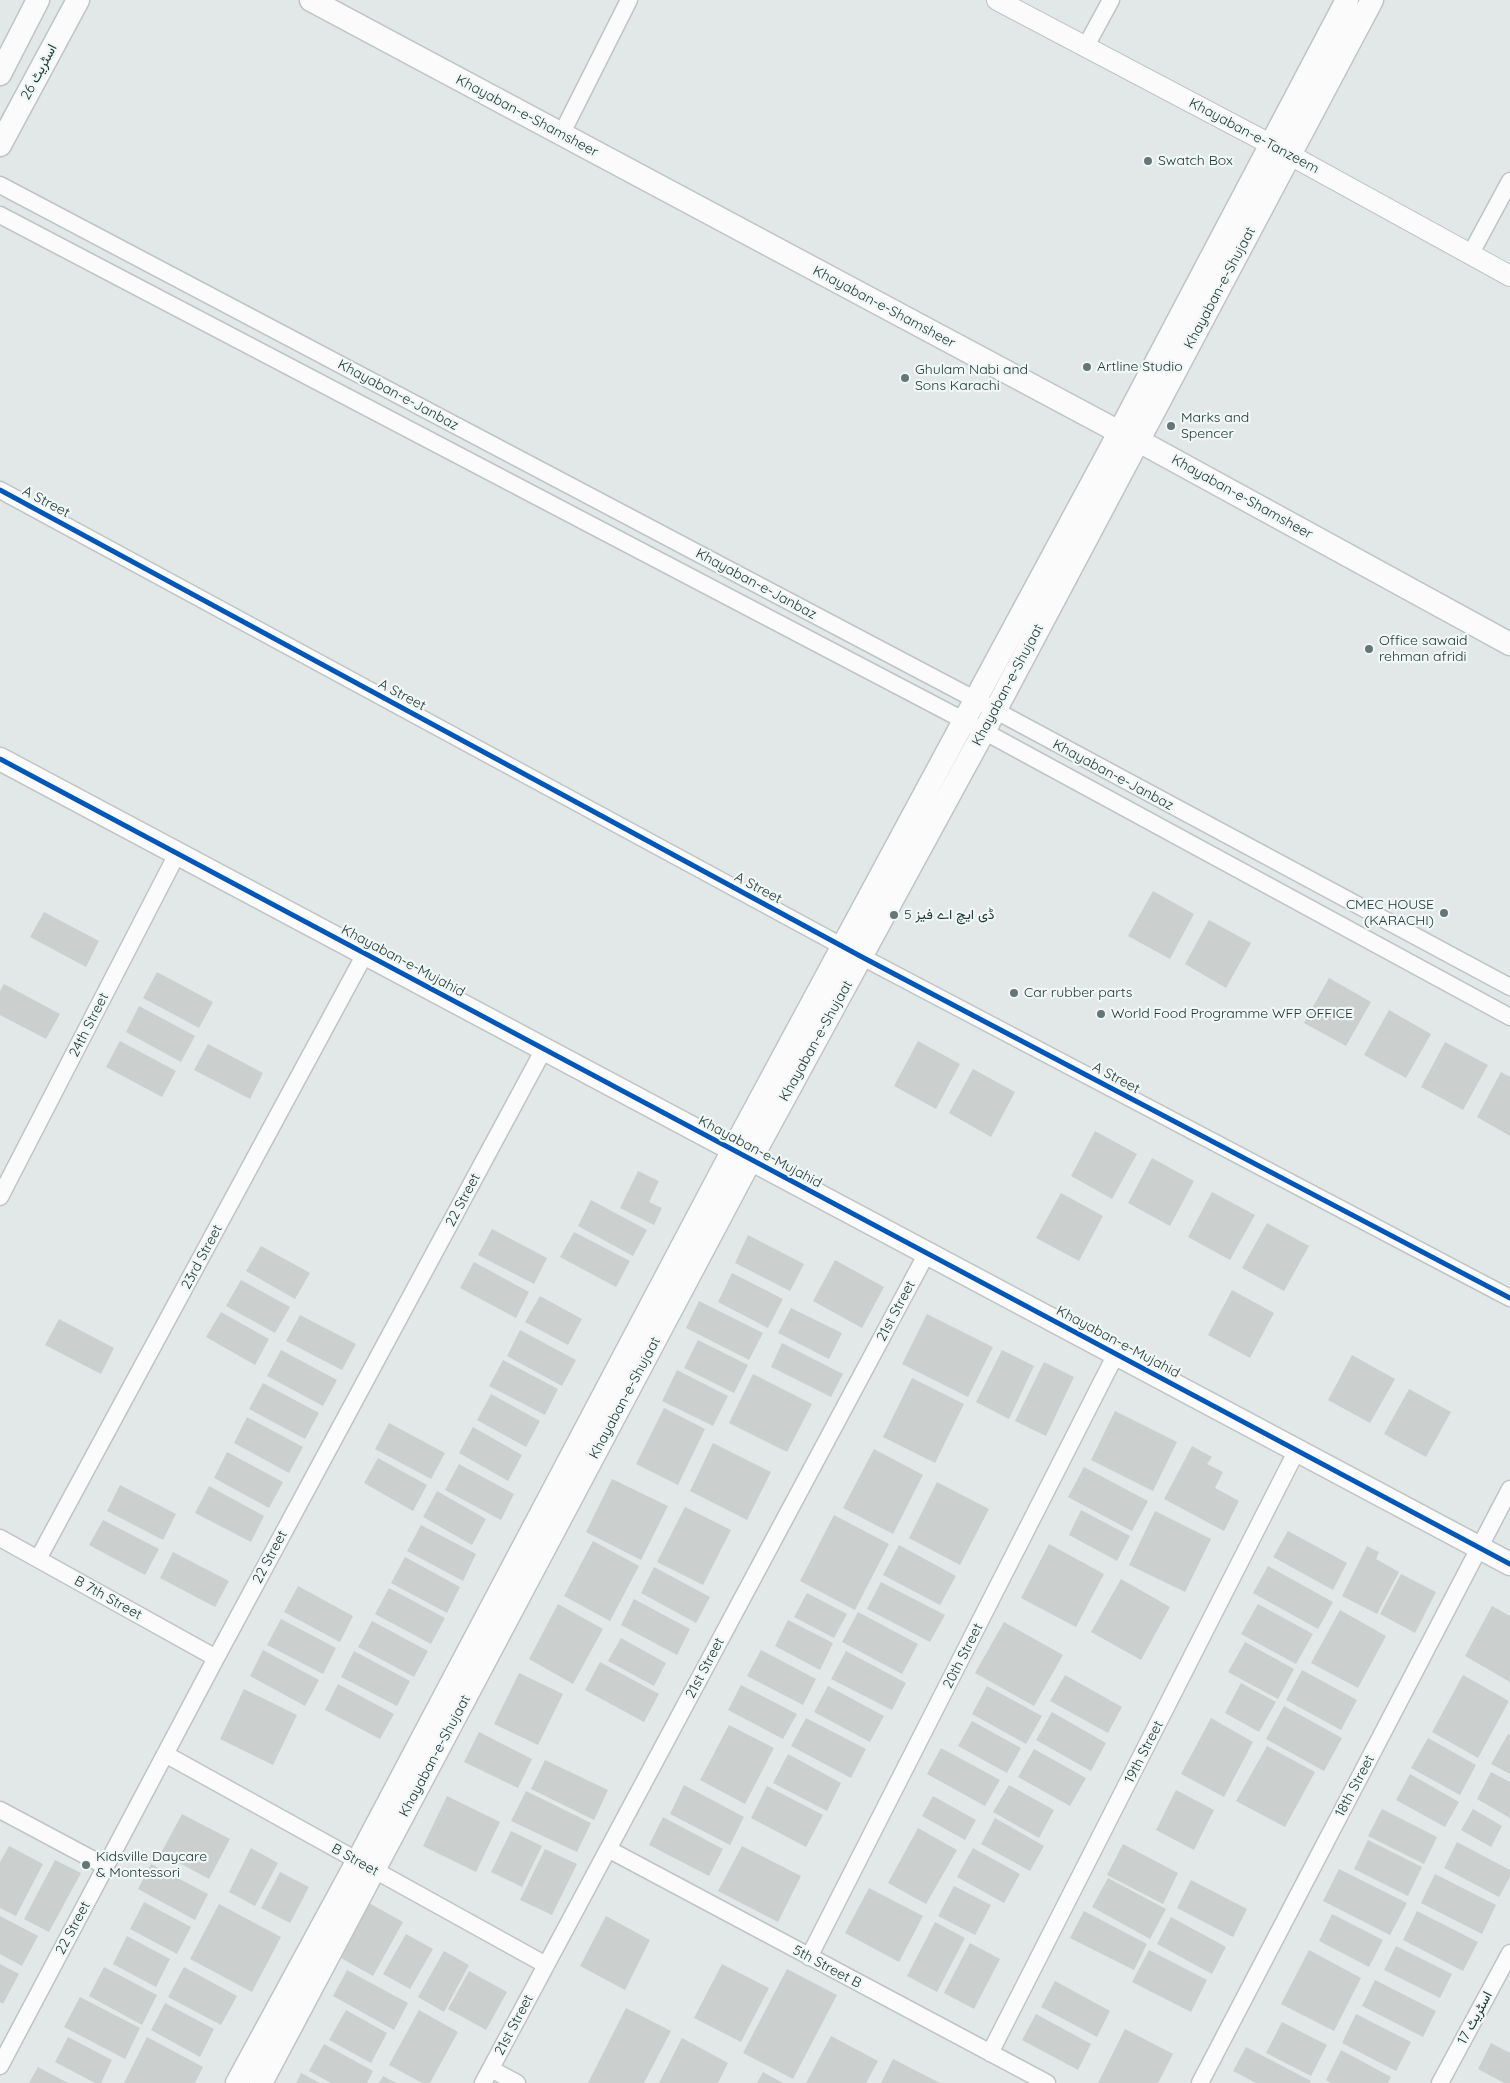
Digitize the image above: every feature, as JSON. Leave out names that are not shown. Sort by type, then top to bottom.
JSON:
[{"type":"main road","points":[[0,74],[38,0]]},
{"type":"main road","name":"اسٹریٹ 26","points":[[0,145],[78,0]]},
{"type":"main road","name":"Khayaban-e-Shamsheer","points":[[311,0],[1129,437],[1510,644]]},
{"type":"main road","name":"Khayaban-e-Shujaat","points":[[1129,437],[1270,144],[1347,0]]},
{"type":"main road","name":"Khayaban-e-Shujaat","points":[[261,2083],[366,1867],[742,1155],[1129,437],[1290,155],[1372,0]]},
{"type":"main road","name":"Khayaban-e-Mujahid","points":[[0,759],[1510,1564]]},
{"type":"main road","name":"Khayaban-e-Shujaat","points":[[237,2083],[366,1867]]},
{"type":"street","points":[[561,135],[629,0]]},
{"type":"street","name":"Khayaban-e-Tanzeem","points":[[997,0],[1270,144],[1510,276]]},
{"type":"street","points":[[1086,46],[1111,0]]},
{"type":"street","points":[[1470,255],[1510,181]]},
{"type":"street","name":"Khayaban-e-Janbaz","points":[[0,184],[985,706],[1510,987]]},
{"type":"street","name":"Khayaban-e-Janbaz","points":[[0,215],[974,726],[1510,1018]]},
{"type":"street","name":"A Street","points":[[0,490],[852,952],[1510,1298]]},
{"type":"street","name":"24th Street","points":[[0,1197],[177,854]]},
{"type":"street","name":"23rd Street","points":[[38,1559],[365,954]]},
{"type":"street","name":"22 Street","points":[[0,2066],[216,1658],[544,1049]]},
{"type":"street","name":"21st Street","points":[[487,2076],[926,1253]]},
{"type":"street","name":"20th Street","points":[[809,1957],[1116,1354]]},
{"type":"street","name":"19th Street","points":[[990,2053],[1297,1450]]},
{"type":"street","name":"18th Street","points":[[1200,2083],[1510,1489]]},
{"type":"street","name":"B 7th Street","points":[[0,1538],[216,1658]]},
{"type":"street","name":"B Street","points":[[165,1754],[546,1965]]},
{"type":"street","points":[[0,1810],[106,1866]]},
{"type":"street","name":"5th Street B","points":[[608,1849],[1046,2083]]},
{"type":"street","name":"اسٹریٹ 17","points":[[1440,2083],[1510,1953]]},
{"type":"street","points":[[487,2076],[517,2083]]},
{"type":"building","points":[[1153,891],[1194,914],[1170,959],[1128,936]]},
{"type":"building","points":[[44,912],[99,941],[86,967],[30,937]]},
{"type":"building","points":[[1209,920],[1251,943],[1226,988],[1185,964]]},
{"type":"building","points":[[157,972],[213,1002],[199,1028],[143,998]]},
{"type":"building","points":[[1329,978],[1371,1002],[1346,1046],[1304,1023]]},
{"type":"building","points":[[4,984],[60,1014],[46,1039],[0,1015],[0,991]]},
{"type":"building","points":[[139,1006],[195,1036],[181,1062],[126,1032]]},
{"type":"building","points":[[1389,1010],[1431,1034],[1406,1078],[1364,1055]]},
{"type":"building","points":[[120,1041],[176,1071],[162,1097],[106,1067]]},
{"type":"building","points":[[918,1041],[960,1064],[936,1109],[894,1086]]},
{"type":"building","points":[[1445,1042],[1488,1065],[1463,1110],[1421,1087]]},
{"type":"building","points":[[208,1044],[263,1073],[250,1099],[194,1070]]},
{"type":"building","points":[[973,1069],[1015,1092],[991,1137],[949,1113]]},
{"type":"building","points":[[1501,1072],[1510,1077],[1510,1136],[1477,1117]]},
{"type":"building","points":[[1095,1131],[1137,1154],[1112,1199],[1071,1176]]},
{"type":"building","points":[[1152,1158],[1194,1181],[1170,1226],[1128,1203]]},
{"type":"building","points":[[638,1171],[659,1181],[649,1202],[662,1208],[654,1225],[620,1208]]},
{"type":"building","points":[[1212,1192],[1255,1215],[1230,1260],[1188,1237]]},
{"type":"building","points":[[1061,1193],[1103,1216],[1079,1261],[1036,1238]]},
{"type":"building","points":[[591,1200],[647,1230],[633,1256],[578,1226]]},
{"type":"building","points":[[1267,1223],[1309,1246],[1284,1291],[1242,1268]]},
{"type":"building","points":[[492,1229],[547,1258],[534,1284],[478,1255]]},
{"type":"building","points":[[574,1232],[630,1261],[616,1287],[560,1257]]},
{"type":"building","points":[[748,1235],[804,1264],[790,1291],[735,1263]]},
{"type":"building","points":[[261,1246],[310,1273],[295,1299],[246,1271]]},
{"type":"building","points":[[835,1260],[884,1287],[862,1328],[813,1301]]},
{"type":"building","points":[[474,1262],[529,1292],[516,1318],[460,1288]]},
{"type":"building","points":[[732,1273],[783,1299],[768,1328],[718,1302]]},
{"type":"building","points":[[241,1280],[290,1307],[275,1333],[226,1306]]},
{"type":"building","points":[[1232,1290],[1274,1313],[1250,1358],[1208,1335]]},
{"type":"building","points":[[540,1296],[582,1319],[568,1345],[525,1322]]},
{"type":"building","points":[[699,1301],[763,1333],[749,1360],[686,1328]]},
{"type":"building","points":[[791,1308],[842,1333],[829,1359],[778,1333]]},
{"type":"building","points":[[221,1312],[269,1339],[255,1365],[206,1337]]},
{"type":"building","points":[[927,1314],[993,1347],[968,1397],[902,1364]]},
{"type":"building","points":[[300,1315],[356,1344],[342,1370],[286,1341]]},
{"type":"building","points":[[59,1319],[114,1348],[101,1374],[45,1345]]},
{"type":"building","points":[[520,1330],[576,1360],[562,1386],[507,1356]]},
{"type":"building","points":[[698,1340],[748,1365],[734,1393],[684,1368]]},
{"type":"building","points":[[782,1343],[843,1374],[831,1397],[771,1367]]},
{"type":"building","points":[[281,1350],[337,1380],[323,1406],[267,1376]]},
{"type":"building","points":[[1002,1350],[1034,1366],[1009,1419],[976,1402]]},
{"type":"building","points":[[1352,1355],[1395,1379],[1370,1423],[1328,1400]]},
{"type":"building","points":[[503,1360],[558,1389],[545,1415],[489,1386]]},
{"type":"building","points":[[1044,1362],[1074,1377],[1046,1436],[1015,1421]]},
{"type":"building","points":[[677,1370],[728,1396],[713,1426],[662,1401]]},
{"type":"building","points":[[753,1374],[812,1404],[787,1452],[729,1423]]},
{"type":"building","points":[[912,1378],[964,1404],[935,1463],[883,1437]]},
{"type":"building","points":[[263,1383],[319,1413],[305,1439],[249,1409]]},
{"type":"building","points":[[1409,1389],[1451,1412],[1426,1457],[1384,1434]]},
{"type":"building","points":[[491,1394],[540,1421],[526,1447],[477,1420]]},
{"type":"building","points":[[664,1408],[705,1429],[678,1485],[636,1464]]},
{"type":"building","points":[[1115,1411],[1177,1442],[1153,1491],[1091,1460]]},
{"type":"building","points":[[247,1417],[303,1447],[289,1473],[234,1443]]},
{"type":"building","points":[[389,1423],[445,1453],[431,1479],[375,1449]]},
{"type":"building","points":[[473,1427],[522,1455],[508,1481],[459,1453]]},
{"type":"building","points":[[713,1443],[771,1472],[747,1520],[690,1491]]},
{"type":"building","points":[[1192,1446],[1212,1457],[1207,1464],[1223,1472],[1215,1488],[1239,1501],[1224,1531],[1164,1499]]},
{"type":"building","points":[[874,1449],[923,1475],[893,1534],[843,1508]]},
{"type":"building","points":[[227,1452],[283,1482],[269,1508],[214,1478]]},
{"type":"building","points":[[378,1458],[427,1485],[413,1511],[364,1483]]},
{"type":"building","points":[[459,1464],[514,1494],[501,1520],[445,1490]]},
{"type":"building","points":[[1084,1467],[1148,1501],[1132,1531],[1068,1497]]},
{"type":"building","points":[[612,1479],[668,1506],[641,1560],[586,1532]]},
{"type":"building","points":[[937,1482],[989,1509],[960,1565],[909,1538]]},
{"type":"building","points":[[120,1485],[176,1514],[163,1540],[107,1511]]},
{"type":"building","points":[[209,1486],[264,1516],[251,1542],[195,1513]]},
{"type":"building","points":[[437,1491],[486,1519],[472,1545],[423,1517]]},
{"type":"building","points":[[685,1507],[731,1530],[703,1585],[657,1562]]},
{"type":"building","points":[[1081,1510],[1130,1536],[1117,1561],[1069,1535]]},
{"type":"building","points":[[1155,1511],[1211,1539],[1185,1592],[1129,1565]]},
{"type":"building","points":[[834,1515],[889,1544],[855,1610],[800,1581]]},
{"type":"building","points":[[103,1520],[159,1549],[145,1575],[89,1545]]},
{"type":"building","points":[[421,1525],[476,1554],[463,1581],[407,1551]]},
{"type":"building","points":[[1288,1531],[1347,1563],[1333,1590],[1273,1557]]},
{"type":"building","points":[[593,1541],[639,1566],[610,1621],[564,1596]]},
{"type":"building","points":[[1049,1544],[1104,1574],[1076,1627],[1021,1598]]},
{"type":"building","points":[[899,1545],[956,1576],[940,1605],[883,1575]]},
{"type":"building","points":[[1367,1546],[1379,1552],[1376,1559],[1399,1572],[1377,1614],[1342,1596]]},
{"type":"building","points":[[173,1552],[229,1581],[215,1607],[160,1578]]},
{"type":"building","points":[[405,1557],[460,1587],[447,1613],[391,1583]]},
{"type":"building","points":[[1268,1566],[1333,1602],[1318,1629],[1253,1593]]},
{"type":"building","points":[[654,1567],[710,1597],[696,1623],[641,1593]]},
{"type":"building","points":[[1401,1574],[1436,1592],[1415,1633],[1380,1614]]},
{"type":"building","points":[[1121,1579],[1170,1607],[1141,1660],[1091,1632]]},
{"type":"building","points":[[881,1582],[945,1615],[930,1642],[867,1609]]},
{"type":"building","points":[[298,1586],[353,1616],[340,1642],[284,1612]]},
{"type":"building","points":[[389,1588],[445,1618],[431,1644],[375,1614]]},
{"type":"building","points":[[807,1593],[847,1614],[834,1638],[794,1617]]},
{"type":"building","points":[[634,1599],[690,1629],[677,1655],[621,1625]]},
{"type":"building","points":[[558,1604],[603,1629],[573,1684],[529,1659]]},
{"type":"building","points":[[1258,1604],[1313,1634],[1296,1664],[1241,1634]]},
{"type":"building","points":[[1492,1606],[1510,1616],[1510,1682],[1465,1656]]},
{"type":"building","points":[[1340,1610],[1386,1636],[1358,1688],[1311,1663]]},
{"type":"building","points":[[858,1612],[918,1644],[902,1674],[842,1642]]},
{"type":"building","points":[[281,1619],[336,1648],[323,1674],[267,1645]]},
{"type":"building","points":[[788,1620],[833,1643],[820,1670],[775,1646]]},
{"type":"building","points":[[372,1621],[428,1651],[414,1677],[358,1647]]},
{"type":"building","points":[[1004,1622],[1063,1655],[1034,1706],[975,1673]]},
{"type":"building","points":[[621,1638],[666,1663],[654,1686],[608,1661]]},
{"type":"building","points":[[1245,1642],[1294,1669],[1278,1699],[1228,1672]]},
{"type":"building","points":[[263,1650],[319,1680],[305,1706],[250,1676]]},
{"type":"building","points":[[761,1650],[816,1679],[803,1705],[747,1676]]},
{"type":"building","points":[[354,1651],[410,1681],[397,1706],[341,1677]]},
{"type":"building","points":[[846,1651],[906,1683],[892,1710],[831,1679]]},
{"type":"building","points":[[600,1662],[659,1694],[644,1722],[585,1690]]},
{"type":"building","points":[[1302,1670],[1357,1700],[1341,1730],[1286,1700]]},
{"type":"building","points":[[519,1673],[563,1694],[538,1745],[494,1724]]},
{"type":"building","points":[[1065,1675],[1122,1707],[1108,1733],[1050,1701]]},
{"type":"building","points":[[1463,1675],[1509,1701],[1478,1758],[1432,1732]]},
{"type":"building","points":[[1241,1683],[1276,1702],[1259,1732],[1225,1713]]},
{"type":"building","points":[[338,1684],[394,1714],[380,1739],[325,1710]]},
{"type":"building","points":[[741,1685],[797,1714],[783,1739],[728,1710]]},
{"type":"building","points":[[828,1686],[884,1716],[870,1742],[814,1712]]},
{"type":"building","points":[[987,1686],[1042,1716],[1026,1744],[972,1714]]},
{"type":"building","points":[[244,1689],[297,1715],[273,1765],[220,1739]]},
{"type":"building","points":[[1284,1706],[1342,1738],[1324,1771],[1266,1739]]},
{"type":"building","points":[[1052,1712],[1106,1743],[1091,1771],[1036,1740]]},
{"type":"building","points":[[806,1718],[866,1749],[851,1778],[791,1746]]},
{"type":"building","points":[[1211,1718],[1253,1742],[1224,1797],[1181,1774]]},
{"type":"building","points":[[972,1721],[1021,1748],[1007,1773],[958,1746]]},
{"type":"building","points":[[729,1725],[774,1748],[745,1804],[700,1780]]},
{"type":"building","points":[[479,1732],[532,1759],[518,1788],[464,1762]]},
{"type":"building","points":[[1508,1734],[1510,1735],[1510,1774],[1491,1764]]},
{"type":"building","points":[[1428,1738],[1476,1765],[1460,1795],[1411,1768]]},
{"type":"building","points":[[1267,1746],[1315,1772],[1285,1827],[1236,1801]]},
{"type":"building","points":[[941,1748],[1000,1780],[985,1806],[927,1774]]},
{"type":"building","points":[[1034,1749],[1086,1778],[1070,1806],[1018,1777]]},
{"type":"building","points":[[788,1754],[841,1783],[827,1811],[773,1783]]},
{"type":"building","points":[[545,1760],[608,1790],[594,1820],[531,1789]]},
{"type":"building","points":[[1491,1772],[1510,1782],[1510,1818],[1477,1799]]},
{"type":"building","points":[[1410,1774],[1459,1802],[1445,1827],[1396,1800]]},
{"type":"building","points":[[684,1785],[744,1817],[730,1845],[670,1814]]},
{"type":"building","points":[[1009,1785],[1054,1810],[1039,1838],[993,1812]]},
{"type":"building","points":[[767,1786],[823,1815],[806,1847],[751,1818]]},
{"type":"building","points":[[1176,1790],[1214,1810],[1194,1850],[1156,1830]]},
{"type":"building","points":[[526,1791],[591,1823],[577,1852],[511,1821]]},
{"type":"building","points":[[447,1796],[500,1822],[476,1872],[423,1846]]},
{"type":"building","points":[[933,1796],[976,1820],[965,1840],[922,1816]]},
{"type":"building","points":[[1382,1809],[1437,1837],[1424,1864],[1368,1836]]},
{"type":"building","points":[[1473,1809],[1502,1826],[1491,1847],[1461,1830]]},
{"type":"building","points":[[182,1814],[230,1839],[209,1879],[161,1853]]},
{"type":"building","points":[[663,1817],[723,1849],[709,1876],[649,1845]]},
{"type":"building","points":[[995,1818],[1044,1846],[1030,1871],[981,1844]]},
{"type":"building","points":[[918,1828],[957,1850],[926,1904],[888,1883]]},
{"type":"building","points":[[511,1831],[542,1846],[522,1887],[491,1872]]},
{"type":"building","points":[[1368,1840],[1422,1867],[1408,1896],[1354,1869]]},
{"type":"building","points":[[1457,1842],[1510,1870],[1510,1877],[1499,1897],[1444,1868]]},
{"type":"building","points":[[1123,1844],[1178,1873],[1163,1904],[1107,1875]]},
{"type":"building","points":[[9,1846],[43,1864],[16,1916],[0,1908],[0,1862]]},
{"type":"building","points":[[742,1846],[801,1876],[778,1922],[718,1891]]},
{"type":"building","points":[[251,1848],[278,1863],[255,1906],[229,1892]]},
{"type":"building","points":[[973,1848],[1020,1874],[1004,1903],[957,1877]]},
{"type":"building","points":[[545,1849],[577,1864],[552,1915],[520,1900]]},
{"type":"building","points":[[55,1860],[81,1873],[49,1932],[24,1919]]},
{"type":"building","points":[[151,1864],[208,1894],[195,1920],[138,1889]]},
{"type":"building","points":[[1339,1869],[1407,1903],[1390,1935],[1323,1901]]},
{"type":"building","points":[[280,1872],[309,1887],[290,1923],[261,1908]]},
{"type":"building","points":[[1435,1874],[1496,1905],[1482,1934],[1421,1903]]},
{"type":"building","points":[[1108,1878],[1166,1909],[1150,1939],[1092,1907]]},
{"type":"building","points":[[1191,1880],[1247,1909],[1233,1937],[1177,1908]]},
{"type":"building","points":[[954,1886],[991,1905],[975,1935],[938,1916]]},
{"type":"building","points":[[869,1888],[923,1916],[899,1962],[845,1933]]},
{"type":"building","points":[[144,1902],[191,1927],[177,1954],[130,1929]]},
{"type":"building","points":[[369,1903],[403,1922],[373,1976],[339,1957]]},
{"type":"building","points":[[219,1904],[281,1937],[252,1992],[190,1959]]},
{"type":"building","points":[[1084,1911],[1147,1944],[1134,1970],[1070,1938]]},
{"type":"building","points":[[1417,1911],[1478,1942],[1463,1971],[1403,1940]]},
{"type":"building","points":[[1332,1914],[1383,1940],[1369,1967],[1319,1941]]},
{"type":"building","points":[[0,1916],[38,1936],[22,1966],[0,1954]]},
{"type":"building","points":[[606,1916],[650,1940],[625,1990],[580,1966]]},
{"type":"building","points":[[1171,1917],[1226,1947],[1212,1974],[1157,1944]]},
{"type":"building","points":[[935,1922],[965,1938],[937,1992],[907,1976]]},
{"type":"building","points":[[406,1934],[433,1949],[410,1989],[383,1974]]},
{"type":"building","points":[[127,1936],[170,1959],[156,1987],[113,1964]]},
{"type":"building","points":[[970,1943],[1000,1959],[974,2009],[944,1993]]},
{"type":"building","points":[[1396,1946],[1452,1974],[1440,1998],[1384,1970]]},
{"type":"building","points":[[1149,1950],[1207,1980],[1191,2012],[1132,1982]]},
{"type":"building","points":[[1309,1950],[1361,1978],[1334,2031],[1281,2004]]},
{"type":"building","points":[[444,1951],[469,1965],[444,2012],[418,1997]]},
{"type":"building","points":[[0,1964],[19,1974],[3,2004],[0,2002]]},
{"type":"building","points":[[722,1964],[769,1988],[741,2042],[694,2018]]},
{"type":"building","points":[[104,1967],[157,1995],[142,2025],[89,1996]]},
{"type":"building","points":[[184,1967],[237,1996],[221,2025],[168,1997]]},
{"type":"building","points":[[787,1969],[837,1995],[793,2079],[743,2053]]},
{"type":"building","points":[[347,1970],[408,2003],[394,2030],[333,1996]]},
{"type":"building","points":[[469,1971],[507,1992],[486,2030],[448,2009]]},
{"type":"building","points":[[1375,1980],[1436,2011],[1423,2037],[1362,2006]]},
{"type":"building","points":[[1055,1981],[1110,2011],[1097,2037],[1041,2007]]},
{"type":"building","points":[[80,1997],[140,2028],[125,2059],[64,2027]]},
{"type":"building","points":[[165,2003],[214,2029],[200,2057],[151,2030]]},
{"type":"building","points":[[626,2008],[671,2031],[644,2083],[588,2083]]},
{"type":"building","points":[[346,2010],[387,2033],[371,2063],[329,2040]]},
{"type":"building","points":[[419,2010],[458,2032],[430,2083],[422,2083],[389,2065]]},
{"type":"building","points":[[1036,2014],[1091,2044],[1078,2070],[1022,2040]]},
{"type":"building","points":[[1356,2014],[1411,2042],[1396,2071],[1342,2043]]},
{"type":"building","points":[[1282,2022],[1327,2045],[1311,2076],[1266,2053]]},
{"type":"building","points":[[1125,2029],[1173,2054],[1158,2083],[1098,2083]]},
{"type":"building","points":[[831,2036],[878,2061],[866,2083],[806,2083]]},
{"type":"building","points":[[68,2037],[112,2060],[101,2083],[95,2083],[55,2062]]},
{"type":"building","points":[[147,2037],[203,2067],[195,2083],[124,2083]]},
{"type":"building","points":[[682,2038],[728,2063],[718,2083],[659,2083]]},
{"type":"building","points":[[1491,2043],[1510,2053],[1510,2083],[1504,2083],[1478,2069]]},
{"type":"building","points":[[324,2044],[373,2071],[367,2083],[331,2083],[309,2071]]},
{"type":"building","points":[[1246,2047],[1311,2081],[1310,2083],[1256,2083],[1233,2071]]},
{"type":"building","points":[[1341,2050],[1391,2077],[1388,2083],[1331,2083],[1326,2080]]},
{"type":"building","points":[[893,2059],[940,2083],[881,2083]]},
{"type":"building","points":[[38,2067],[68,2083],[29,2083]]},
{"type":"building","points":[[763,2072],[783,2083],[757,2083]]},
{"type":"building","points":[[301,2073],[320,2083],[296,2083]]},
{"type":"building","points":[[383,2076],[396,2083],[379,2083]]},
{"type":"cycle path","points":[[0,490],[862,957],[1510,1298]]},
{"type":"cycle path","points":[[0,759],[1510,1564]]},
{"type":"place","name":"Swatch Box","points":[[1148,161]]},
{"type":"place","name":"Artline Studio","points":[[1087,367]]},
{"type":"place","name":"Ghulam Nabi and Sons Karachi","points":[[905,378]]},
{"type":"place","name":"Marks and Spencer","points":[[1171,426]]},
{"type":"place","name":"Office sawaid rehman afridi","points":[[1369,649]]},
{"type":"place","name":"CMEC HOUSE (KARACHI)","points":[[1444,913]]},
{"type":"place","name":"5 ڈی ایچ اے فیز","points":[[894,915]]},
{"type":"place","name":"Car rubber parts","points":[[1014,993]]},
{"type":"place","name":"World Food Programme WFP OFFICE","points":[[1101,1014]]},
{"type":"place","name":"Kidsville Daycare & Montessori","points":[[86,1865]]}]
